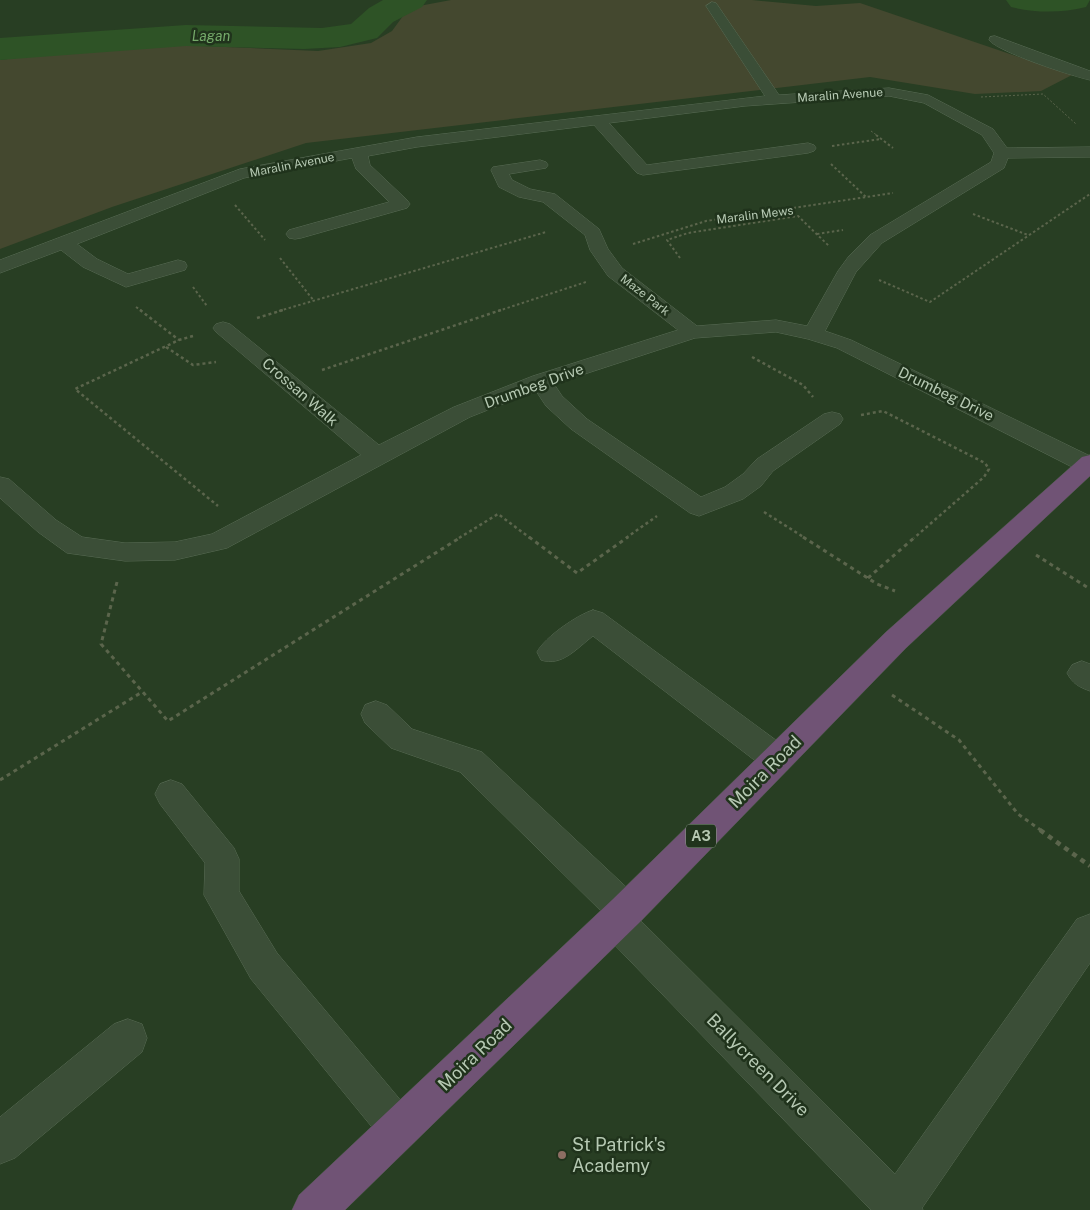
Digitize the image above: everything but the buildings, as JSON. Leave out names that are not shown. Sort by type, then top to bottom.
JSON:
[{"type":"highway","name":"Moira Road","points":[[314,1210],[621,916],[921,617],[1089,464]]},
{"type":"street","points":[[712,6],[775,100]]},
{"type":"street","points":[[995,40],[1011,48],[1090,76]]},
{"type":"street","name":"Maralin Avenue","points":[[0,266],[240,174],[423,142],[775,100],[889,92],[928,99],[988,132],[1002,153]]},
{"type":"street","points":[[599,121],[643,170],[809,148]]},
{"type":"street","points":[[295,234],[401,204],[362,166],[358,152]]},
{"type":"street","points":[[813,334],[850,267],[860,253],[876,240],[998,166],[1002,153],[1090,152]]},
{"type":"street","name":"Maze Park","points":[[540,165],[499,170],[505,183],[525,193],[549,198],[593,233],[600,250],[615,272],[704,331]]},
{"type":"street","points":[[63,242],[90,263],[126,281],[178,266]]},
{"type":"street","name":"Drumbeg Drive","points":[[1,489],[76,546],[125,552],[175,551],[218,542],[270,517],[377,456],[462,412],[540,381],[704,331],[776,326],[813,334],[844,344],[1089,464]]},
{"type":"street","name":"Crossan Walk","points":[[223,328],[288,381],[324,415],[377,456]]},
{"type":"street","points":[[540,381],[554,401],[579,424],[699,507],[734,493],[752,480],[765,465],[832,420]]},
{"type":"street","points":[[550,652],[592,621],[777,760]]},
{"type":"street","name":"Ballycreen Drive","points":[[376,714],[402,739],[471,762],[621,916],[899,1208]]},
{"type":"street","points":[[171,794],[222,859],[220,895],[264,966],[399,1129]]},
{"type":"street","points":[[899,1208],[1090,932]]},
{"type":"street","points":[[0,1143],[128,1038]]},
{"type":"path","points":[[988,132],[1008,128],[976,97],[1043,94],[1078,126]]},
{"type":"path","points":[[871,131],[893,148]]},
{"type":"path","points":[[809,148],[881,139]]},
{"type":"path","points":[[835,168],[866,197]]},
{"type":"path","points":[[629,245],[706,221],[914,190],[945,199],[1028,236]]},
{"type":"path","points":[[850,267],[930,302],[1090,194]]},
{"type":"path","name":"Maralin Mews","points":[[666,240],[688,233],[798,216],[850,267]]},
{"type":"path","points":[[658,236],[666,240],[680,258]]},
{"type":"path","points":[[288,381],[615,272]]},
{"type":"path","points":[[126,281],[126,298],[179,340]]},
{"type":"path","points":[[704,331],[803,385],[832,420],[883,411],[985,463],[989,469],[984,476],[868,578]]},
{"type":"path","points":[[166,346],[194,366],[256,355]]},
{"type":"path","points":[[734,493],[877,584],[896,590],[889,597],[921,617]]},
{"type":"path","points":[[125,552],[101,644],[168,721],[498,514],[577,573],[685,497]]},
{"type":"path","points":[[1008,538],[1089,588]]},
{"type":"path","points":[[862,674],[959,740],[1018,814],[1090,866]]},
{"type":"path","points":[[0,780],[142,692]]},
{"type":"green space","points":[[451,0],[752,0],[816,6],[860,3],[1072,75],[1041,91],[975,94],[870,77],[306,143],[112,207],[0,249],[0,60],[104,47],[154,44],[318,51],[371,43],[392,31],[403,16],[419,6]]},
{"type":"waterway","name":"Lagan","points":[[0,49],[186,35],[231,35],[304,39],[340,37],[365,30],[384,13],[395,6],[411,0]]},
{"type":"waterway","name":"Lagan","points":[[1022,0],[1042,2],[1075,0]]},
{"type":"place","name":"St Patrick's Academy","points":[[562,1155]]}]
